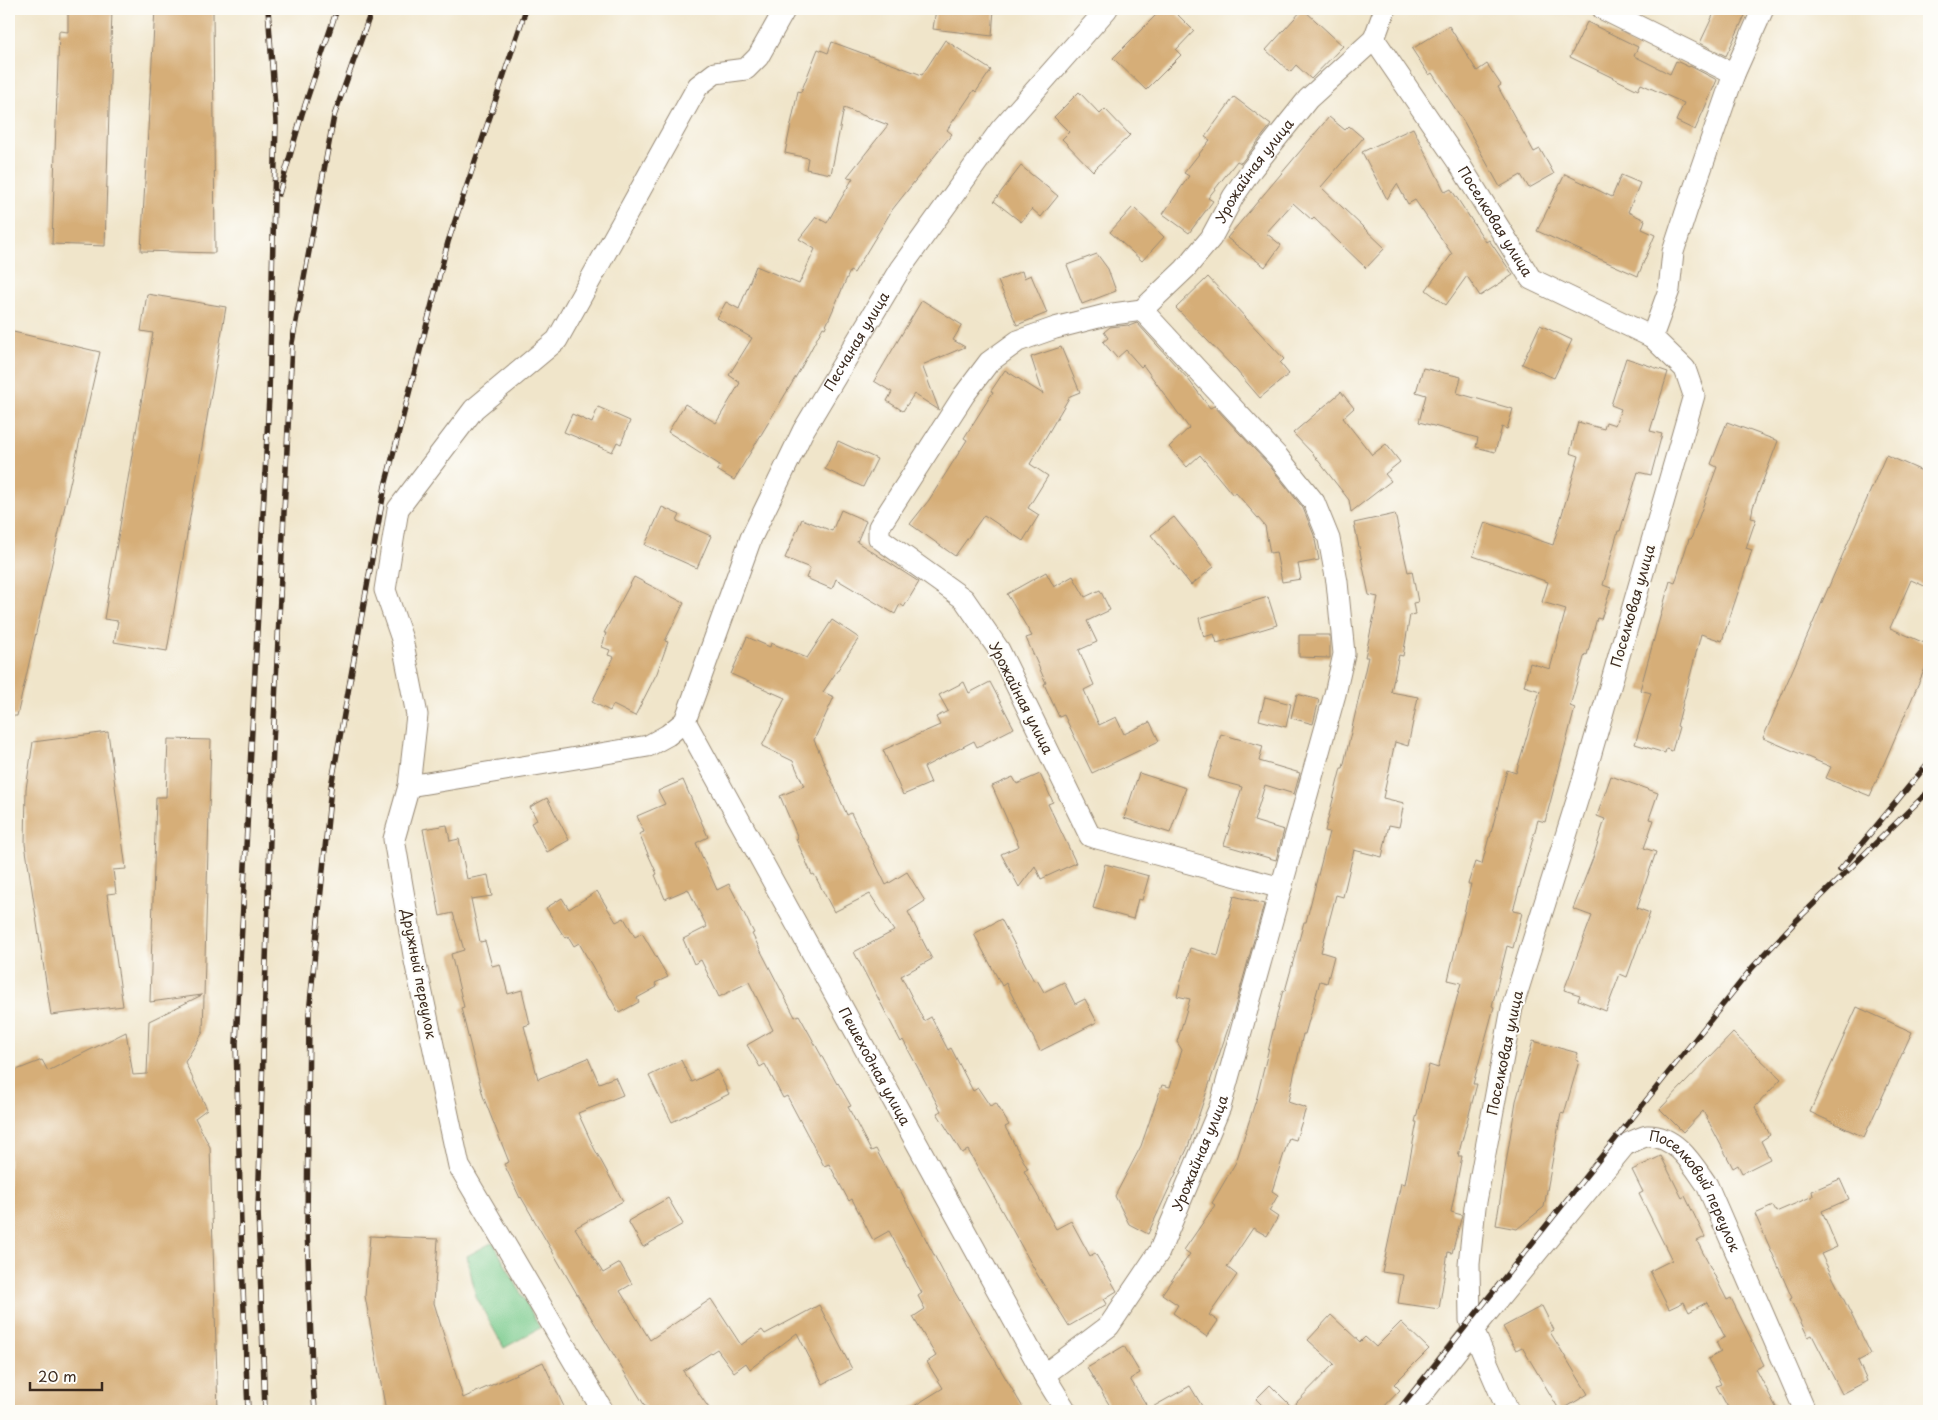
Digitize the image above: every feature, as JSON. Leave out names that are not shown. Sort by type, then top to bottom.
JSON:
[{"type":"street","name":"Дружный переулок","points":[[603,1411],[459,1166],[415,962],[394,839],[409,786],[417,715],[402,639],[385,590],[398,508],[474,409],[557,340],[698,86],[715,73],[746,69],[758,57],[785,9]]},
{"type":"street","name":"Песчаная улица","points":[[685,721],[751,538],[803,431],[900,269],[995,136],[1107,9]]},
{"type":"street","points":[[1374,38],[1385,9]]},
{"type":"street","points":[[1603,9],[1734,74]]},
{"type":"street","points":[[1652,337],[1669,290],[1673,252],[1687,209],[1734,74],[1763,9]]},
{"type":"street","name":"Урожайная улица","points":[[1281,888],[1090,836],[999,650],[964,599],[879,538],[879,527],[964,395],[989,362],[1018,341],[1055,328],[1106,315],[1142,310],[1185,269],[1211,238],[1233,197],[1252,168],[1308,99],[1374,38]]},
{"type":"street","name":"Поселковая улица","points":[[1374,38],[1460,165],[1531,279],[1652,337],[1685,368],[1694,395],[1580,791],[1512,1008],[1475,1207],[1469,1264],[1470,1320],[1508,1411]]},
{"type":"street","name":"Урожайная улица","points":[[1044,1375],[1109,1326],[1159,1252],[1220,1107],[1335,694],[1344,654],[1338,582],[1329,539],[1314,502],[1278,457],[1142,310]]},
{"type":"street","points":[[409,786],[648,746],[668,735],[685,721]]},
{"type":"street","name":"Пешеходная улица","points":[[685,721],[1044,1375],[1066,1411]]},
{"type":"street","name":"Поселковый переулок","points":[[1473,1330],[1625,1145],[1647,1136],[1666,1140],[1688,1158],[1707,1185],[1805,1411]]},
{"type":"street","points":[[1409,1411],[1473,1330]]},
{"type":"green space","points":[[493,1242],[540,1328],[504,1348],[476,1297],[467,1256]]},
{"type":"building","points":[[68,9],[112,9],[105,246],[52,244],[59,31],[68,32]]},
{"type":"building","points":[[155,9],[213,9],[215,253],[141,251]]},
{"type":"building","points":[[936,9],[994,9],[992,36],[933,29]]},
{"type":"building","points":[[1162,9],[1172,9],[1194,31],[1176,50],[1181,55],[1146,90],[1113,58]]},
{"type":"building","points":[[1303,9],[1343,46],[1311,79],[1296,65],[1290,72],[1266,50]]},
{"type":"building","points":[[1716,9],[1748,9],[1726,56],[1700,43]]},
{"type":"building","points":[[1587,22],[1638,47],[1634,56],[1670,74],[1676,61],[1717,80],[1695,130],[1676,121],[1684,103],[1641,84],[1638,90],[1570,57]]},
{"type":"building","points":[[1449,26],[1477,71],[1487,64],[1501,85],[1498,87],[1534,152],[1540,149],[1554,174],[1529,188],[1521,175],[1500,187],[1464,122],[1432,73],[1429,75],[1412,49]]},
{"type":"building","points":[[945,40],[991,70],[976,92],[974,90],[947,130],[952,134],[892,210],[854,273],[850,271],[825,328],[823,327],[801,368],[734,480],[717,470],[720,465],[668,432],[685,404],[716,423],[740,383],[729,375],[752,338],[717,318],[726,302],[739,309],[756,266],[799,284],[815,249],[799,239],[816,217],[827,223],[853,178],[847,177],[888,125],[844,108],[831,174],[806,169],[808,158],[785,153],[798,91],[801,92],[818,49],[828,53],[832,42],[922,75]]},
{"type":"building","points":[[1079,92],[1100,114],[1105,109],[1130,135],[1093,171],[1062,139],[1069,132],[1054,117]]},
{"type":"building","points":[[1234,97],[1271,125],[1241,163],[1237,161],[1208,198],[1213,201],[1189,233],[1163,214],[1189,176],[1184,173],[1210,140],[1205,137]]},
{"type":"building","points":[[1329,117],[1345,130],[1349,126],[1363,138],[1321,187],[1385,248],[1366,268],[1314,218],[1312,220],[1293,203],[1266,233],[1281,245],[1265,267],[1227,238]]},
{"type":"building","points":[[1413,128],[1445,192],[1451,189],[1486,242],[1489,240],[1513,275],[1480,296],[1467,276],[1446,305],[1426,290],[1452,254],[1415,200],[1408,204],[1397,184],[1387,199],[1362,152]]},
{"type":"building","points":[[1021,166],[1058,196],[1041,217],[1032,209],[1021,222],[994,201]]},
{"type":"building","points":[[1565,174],[1612,197],[1621,175],[1640,183],[1628,212],[1645,220],[1642,229],[1655,235],[1638,276],[1537,231]]},
{"type":"building","points":[[1133,207],[1164,237],[1142,261],[1110,232]]},
{"type":"building","points":[[1097,254],[1108,269],[1116,291],[1082,304],[1067,265]]},
{"type":"building","points":[[1022,271],[1024,278],[1031,275],[1047,313],[1017,325],[998,281]]},
{"type":"building","points":[[1208,277],[1284,359],[1280,363],[1289,374],[1260,398],[1236,370],[1176,308]]},
{"type":"building","points":[[147,294],[226,307],[167,651],[114,642],[118,621],[104,619],[153,333],[141,331]]},
{"type":"building","points":[[922,300],[962,325],[953,340],[965,347],[922,365],[939,410],[914,394],[903,411],[887,401],[892,392],[874,381]]},
{"type":"building","points":[[1137,323],[1188,379],[1210,408],[1214,406],[1269,465],[1303,508],[1314,535],[1319,560],[1298,564],[1301,579],[1282,582],[1276,552],[1270,553],[1265,526],[1236,493],[1233,495],[1200,455],[1187,467],[1169,447],[1189,428],[1143,365],[1141,367],[1126,350],[1117,358],[1103,342],[1108,338],[1104,332],[1110,327],[1129,326]]},
{"type":"building","points":[[1540,325],[1572,340],[1554,378],[1522,364]]},
{"type":"building","points":[[9,331],[100,352],[17,716],[9,716]]},
{"type":"building","points":[[1061,347],[1080,392],[1070,396],[1030,464],[1048,476],[1028,508],[1039,515],[1023,541],[984,515],[955,556],[910,524],[929,500],[967,440],[964,438],[1005,370],[1043,394],[1031,357]]},
{"type":"building","points":[[1626,358],[1668,372],[1650,431],[1662,434],[1651,475],[1638,472],[1620,531],[1618,531],[1603,585],[1611,588],[1601,619],[1597,618],[1587,655],[1585,654],[1570,706],[1575,708],[1545,822],[1538,820],[1513,911],[1522,913],[1513,948],[1507,946],[1492,1006],[1494,1007],[1473,1084],[1477,1084],[1458,1156],[1462,1156],[1451,1212],[1462,1215],[1452,1253],[1448,1252],[1439,1309],[1398,1303],[1403,1275],[1382,1272],[1401,1183],[1405,1184],[1417,1122],[1415,1122],[1429,1065],[1438,1068],[1461,983],[1448,980],[1471,884],[1468,884],[1475,862],[1482,864],[1507,770],[1516,773],[1540,691],[1524,686],[1530,663],[1550,669],[1566,609],[1542,602],[1548,582],[1473,556],[1485,522],[1553,545],[1579,456],[1570,453],[1578,422],[1604,429],[1606,422],[1615,425],[1621,409],[1611,405]]},
{"type":"building","points":[[1423,368],[1461,377],[1457,393],[1513,409],[1507,429],[1502,427],[1495,452],[1476,447],[1478,438],[1419,422],[1426,395],[1416,392]]},
{"type":"building","points":[[1341,392],[1354,408],[1343,418],[1372,455],[1386,444],[1400,462],[1385,474],[1391,481],[1351,512],[1349,500],[1313,454],[1293,433]]},
{"type":"building","points":[[598,407],[630,421],[621,444],[617,442],[612,452],[564,432],[572,414],[592,423]]},
{"type":"building","points":[[1727,422],[1778,441],[1753,507],[1751,518],[1756,519],[1746,548],[1752,550],[1722,641],[1701,634],[1672,751],[1666,749],[1665,753],[1635,744],[1651,693],[1640,690],[1670,581],[1675,583],[1689,539],[1691,539],[1717,467],[1711,464]]},
{"type":"building","points":[[838,441],[877,459],[863,487],[825,469]]},
{"type":"building","points":[[1886,455],[1929,474],[1929,588],[1911,580],[1890,628],[1929,645],[1929,659],[1870,796],[1826,778],[1831,767],[1763,738]]},
{"type":"building","points":[[662,507],[680,515],[677,521],[711,536],[697,568],[645,545]]},
{"type":"building","points":[[841,510],[866,521],[857,542],[919,582],[904,607],[900,604],[895,614],[836,579],[832,589],[806,578],[810,568],[785,558],[802,519],[832,531]]},
{"type":"building","points":[[1395,514],[1408,572],[1412,571],[1418,602],[1413,603],[1415,614],[1410,615],[1403,656],[1399,655],[1391,692],[1418,697],[1408,746],[1395,742],[1383,798],[1404,803],[1399,827],[1389,825],[1382,857],[1354,850],[1343,897],[1336,895],[1321,952],[1334,956],[1327,983],[1320,981],[1305,1034],[1303,1034],[1288,1102],[1306,1108],[1296,1140],[1289,1138],[1272,1191],[1278,1195],[1269,1211],[1278,1217],[1267,1236],[1253,1228],[1227,1267],[1237,1275],[1209,1315],[1218,1321],[1207,1337],[1173,1313],[1178,1305],[1162,1294],[1190,1254],[1184,1250],[1215,1205],[1212,1203],[1236,1162],[1257,1097],[1283,990],[1285,991],[1304,922],[1306,922],[1329,832],[1325,831],[1341,768],[1343,768],[1368,657],[1365,657],[1378,597],[1369,595],[1354,523]]},
{"type":"building","points":[[1174,517],[1214,567],[1191,585],[1151,535]]},
{"type":"building","points":[[1046,572],[1054,587],[1073,576],[1085,597],[1100,590],[1110,610],[1087,621],[1097,642],[1079,650],[1094,685],[1084,690],[1099,725],[1116,717],[1124,734],[1150,722],[1159,741],[1092,773],[1064,715],[1059,717],[1026,638],[1032,636],[1007,594]]},
{"type":"building","points":[[634,577],[684,603],[665,641],[668,642],[657,673],[635,716],[613,705],[610,711],[592,702],[614,657],[608,655],[610,650],[602,647],[606,633],[604,633]]},
{"type":"building","points":[[1268,597],[1277,625],[1217,643],[1214,634],[1204,637],[1199,618]]},
{"type":"building","points":[[832,620],[859,638],[823,692],[834,697],[814,740],[847,815],[851,813],[886,885],[907,872],[925,901],[908,912],[932,959],[901,976],[924,1021],[931,1017],[948,1050],[951,1048],[973,1091],[978,1088],[990,1106],[996,1103],[1009,1125],[1005,1127],[1028,1169],[1024,1171],[1056,1229],[1071,1221],[1090,1256],[1095,1253],[1117,1291],[1104,1299],[1107,1304],[1069,1326],[1037,1274],[968,1150],[962,1153],[937,1113],[941,1111],[903,1040],[901,1042],[854,952],[894,931],[870,894],[834,912],[814,874],[812,875],[780,796],[804,786],[793,761],[762,746],[785,698],[731,674],[747,637],[770,647],[771,643],[807,658]]},
{"type":"building","points":[[1299,635],[1330,635],[1330,658],[1299,657]]},
{"type":"building","points":[[964,682],[969,693],[990,682],[1014,728],[977,747],[974,741],[924,767],[931,783],[903,795],[883,750],[940,725],[936,717],[948,711],[939,695]]},
{"type":"building","points":[[1297,694],[1319,700],[1313,724],[1291,718]]},
{"type":"building","points":[[1265,697],[1291,704],[1286,727],[1259,720]]},
{"type":"building","points":[[108,732],[126,869],[113,870],[116,893],[107,894],[123,1006],[51,1015],[25,844],[26,789],[33,742]]},
{"type":"building","points":[[1221,734],[1263,746],[1259,761],[1300,773],[1294,794],[1265,785],[1254,821],[1284,830],[1276,860],[1224,845],[1242,787],[1208,778]]},
{"type":"building","points":[[168,739],[211,740],[203,1032],[185,1062],[207,1109],[195,1118],[210,1147],[218,1411],[9,1411],[9,1073],[42,1060],[48,1071],[126,1032],[133,1075],[147,1074],[149,1021],[202,995],[150,1002],[156,797],[166,797]]},
{"type":"building","points":[[1139,773],[1186,788],[1170,833],[1124,818]]},
{"type":"building","points":[[1040,774],[1053,802],[1048,804],[1076,863],[1041,879],[1035,866],[1019,887],[1001,854],[1019,846],[992,786],[1013,777],[1017,784]]},
{"type":"building","points":[[1611,776],[1658,793],[1649,819],[1654,820],[1644,848],[1656,852],[1637,908],[1650,913],[1627,977],[1620,974],[1606,1011],[1578,1000],[1580,995],[1564,990],[1592,916],[1573,909],[1593,858],[1605,819],[1597,816]]},
{"type":"building","points":[[683,780],[708,837],[696,843],[717,890],[729,884],[754,933],[752,934],[795,1017],[799,1015],[851,1106],[848,1107],[871,1151],[876,1149],[897,1189],[899,1188],[944,1274],[1025,1411],[906,1411],[943,1388],[927,1362],[936,1356],[913,1317],[925,1309],[918,1296],[922,1293],[889,1231],[873,1240],[852,1199],[849,1201],[829,1164],[824,1166],[787,1096],[783,1098],[765,1064],[760,1067],[747,1045],[773,1030],[749,982],[719,997],[701,960],[694,964],[683,939],[707,927],[688,889],[665,899],[655,875],[657,874],[639,834],[644,832],[637,816],[665,804],[658,791]]},
{"type":"building","points":[[547,798],[569,840],[547,852],[531,823],[537,820],[530,807]]},
{"type":"building","points":[[447,825],[450,841],[459,839],[467,879],[488,875],[492,896],[471,899],[480,942],[485,941],[492,966],[500,964],[508,994],[522,990],[530,1024],[524,1026],[538,1079],[588,1058],[599,1083],[615,1077],[623,1095],[578,1113],[594,1148],[623,1201],[575,1228],[603,1273],[620,1263],[632,1284],[620,1291],[650,1340],[711,1299],[741,1345],[762,1330],[765,1334],[819,1305],[852,1369],[823,1384],[797,1333],[750,1369],[746,1363],[734,1372],[717,1349],[683,1371],[711,1411],[648,1411],[520,1198],[504,1164],[509,1162],[483,1096],[461,1008],[464,1007],[451,954],[464,950],[453,913],[440,916],[423,829]]},
{"type":"building","points":[[1105,864],[1149,876],[1142,900],[1138,899],[1133,919],[1093,908]]},
{"type":"building","points":[[597,891],[616,922],[624,918],[635,937],[642,933],[668,977],[655,983],[657,987],[637,998],[639,1002],[619,1013],[579,943],[574,946],[568,936],[565,938],[546,908],[562,898],[569,909]]},
{"type":"building","points":[[1234,896],[1264,904],[1234,1011],[1188,1147],[1148,1234],[1129,1224],[1115,1196],[1141,1146],[1162,1085],[1170,1087],[1182,1050],[1177,1042],[1190,999],[1177,996],[1190,948],[1218,956]]},
{"type":"building","points":[[1001,919],[1034,981],[1037,980],[1044,992],[1064,982],[1075,1004],[1085,999],[1097,1022],[1040,1051],[1006,983],[1002,986],[974,934]]},
{"type":"building","points":[[1857,1007],[1912,1032],[1864,1137],[1810,1112]]},
{"type":"building","points":[[1733,1033],[1781,1079],[1755,1107],[1770,1135],[1761,1141],[1770,1159],[1742,1173],[1738,1165],[1733,1168],[1703,1111],[1683,1132],[1660,1109]]},
{"type":"building","points":[[1533,1041],[1578,1053],[1576,1060],[1579,1061],[1564,1114],[1561,1113],[1544,1207],[1517,1229],[1496,1225],[1516,1101]]},
{"type":"building","points":[[681,1060],[692,1082],[717,1070],[729,1094],[672,1122],[649,1076]]},
{"type":"building","points":[[1661,1156],[1682,1198],[1685,1196],[1705,1237],[1697,1241],[1727,1300],[1731,1298],[1764,1365],[1756,1369],[1778,1411],[1730,1411],[1716,1386],[1721,1384],[1708,1359],[1721,1352],[1716,1342],[1725,1337],[1707,1302],[1689,1312],[1684,1302],[1669,1309],[1650,1271],[1672,1260],[1639,1194],[1643,1192],[1632,1170]]},
{"type":"building","points":[[1840,1179],[1849,1199],[1822,1211],[1837,1247],[1821,1254],[1871,1354],[1858,1361],[1867,1381],[1842,1394],[1812,1335],[1808,1337],[1755,1214],[1773,1206],[1776,1212],[1813,1196],[1812,1191]]},
{"type":"building","points":[[668,1198],[683,1224],[643,1247],[628,1221]]},
{"type":"building","points":[[370,1236],[438,1239],[434,1303],[463,1398],[543,1362],[566,1411],[386,1411],[365,1296]]},
{"type":"building","points":[[1542,1306],[1554,1330],[1550,1332],[1588,1394],[1560,1411],[1522,1347],[1516,1350],[1503,1327]]},
{"type":"building","points":[[1331,1315],[1360,1342],[1365,1337],[1376,1347],[1401,1322],[1429,1349],[1394,1384],[1400,1390],[1380,1411],[1268,1411],[1256,1399],[1270,1385],[1292,1407],[1334,1364],[1308,1340]]},
{"type":"building","points":[[1124,1346],[1140,1373],[1130,1379],[1149,1409],[1190,1386],[1205,1411],[1113,1411],[1087,1368]]},
{"type":"railway","points":[[248,1411],[236,1043],[269,396],[276,122],[268,9]]},
{"type":"railway","points":[[279,194],[302,114],[337,9]]},
{"type":"railway","points":[[265,1411],[258,1210],[273,745],[292,343],[334,116],[372,9]]},
{"type":"railway","points":[[315,1411],[307,1227],[309,1014],[331,787],[385,486],[448,242],[526,9]]},
{"type":"railway","points":[[1840,870],[1929,762]]},
{"type":"railway","points":[[1398,1411],[1752,968],[1796,921],[1929,791]]}]
